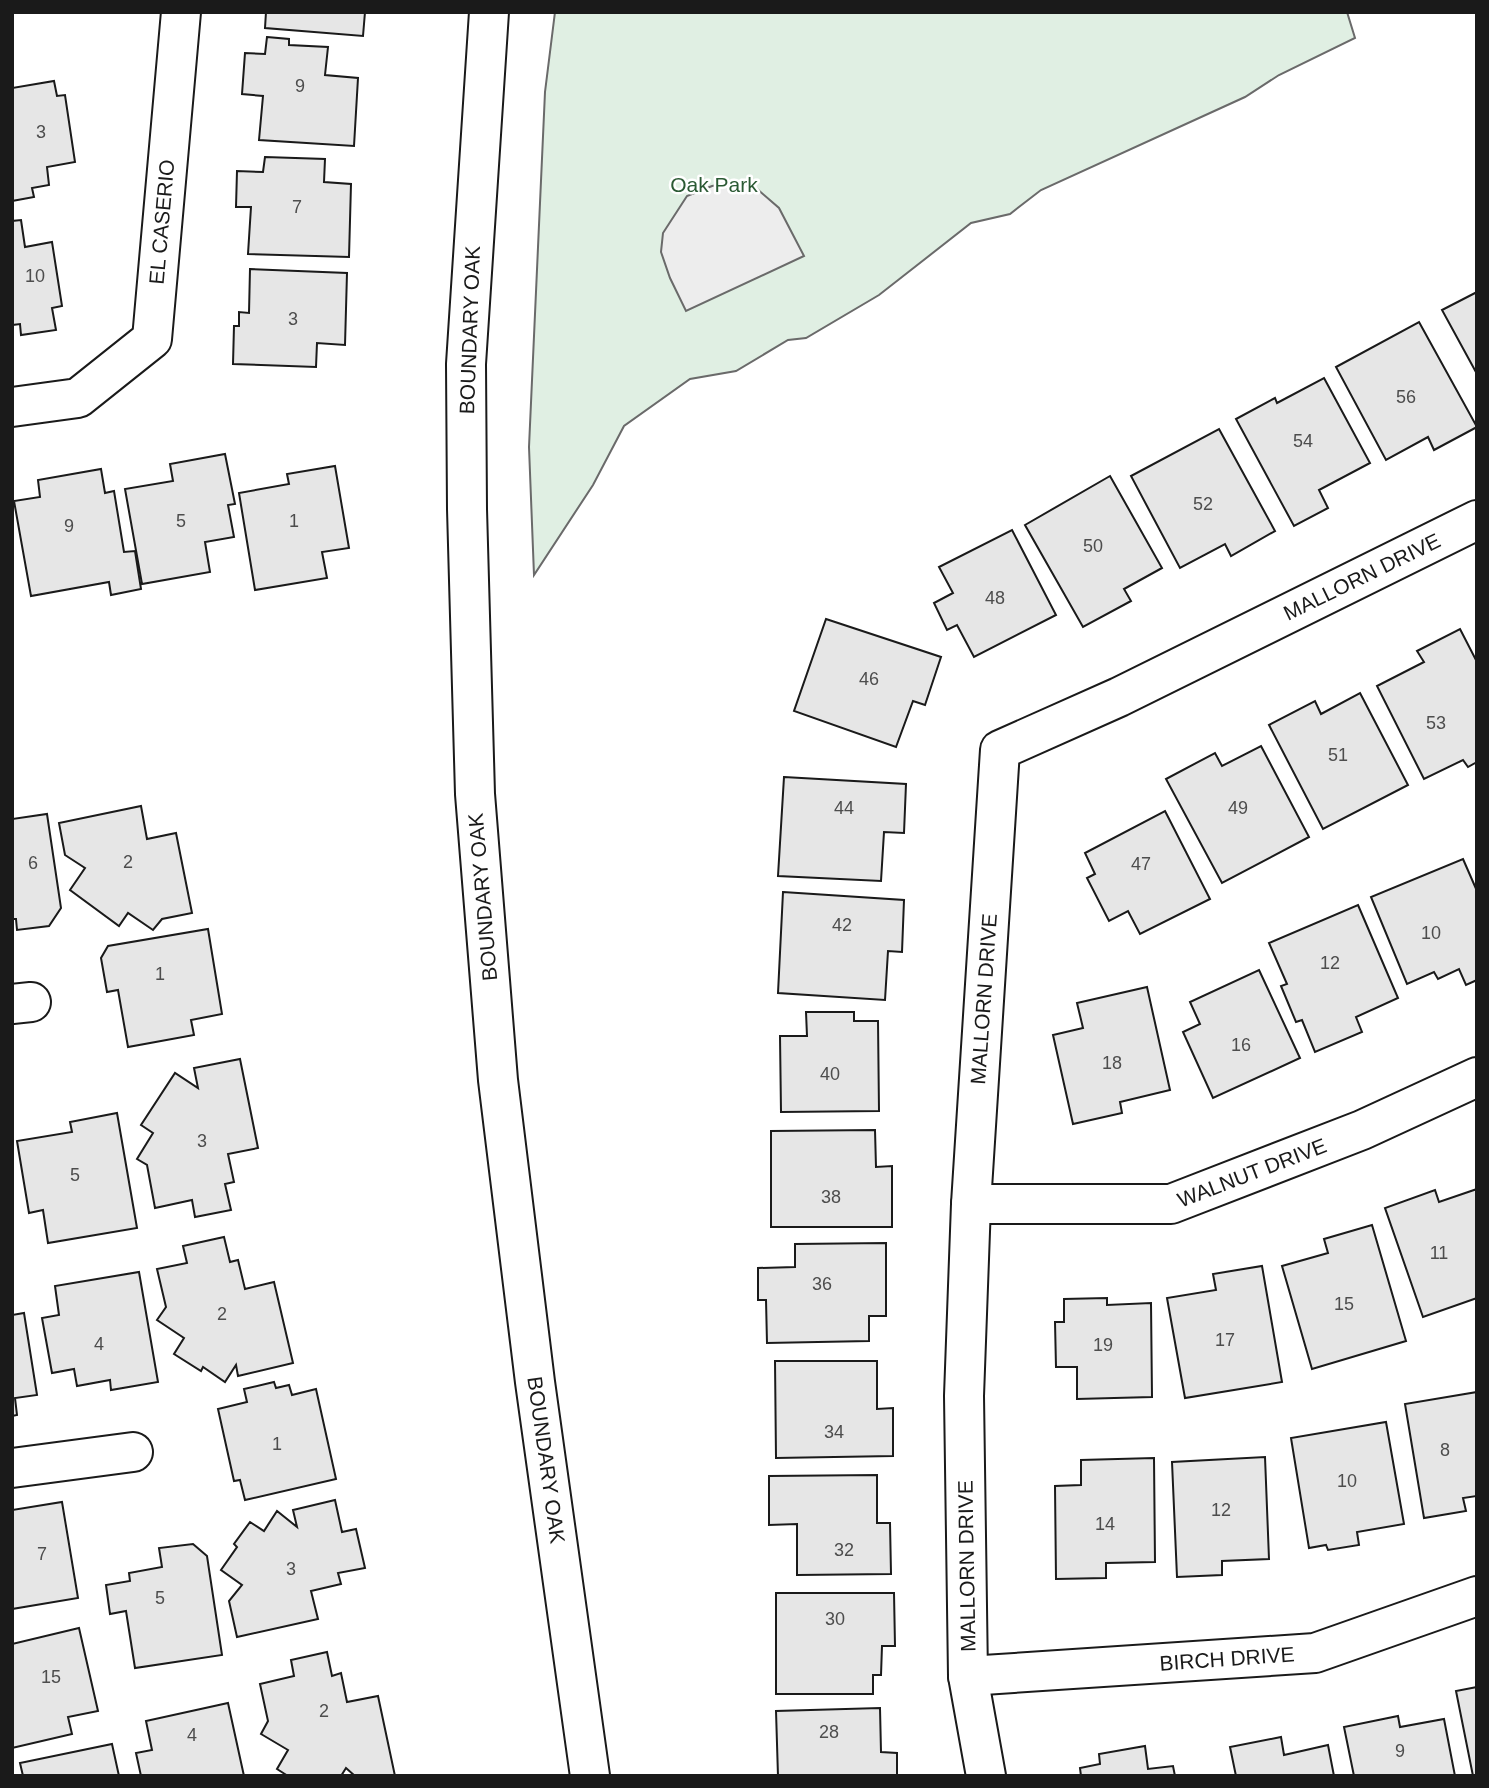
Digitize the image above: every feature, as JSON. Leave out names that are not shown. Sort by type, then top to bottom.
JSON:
[{"type":"street","name":"EL CASERIO","points":[[12,407],[78,397],[152,339],[181,12]]},
{"type":"street","name":"BOUNDARY OAK","points":[[489,12],[466,364],[475,794],[498,1080],[537,1395],[590,1776]]},
{"type":"street","name":"MALLORN DRIVE","points":[[986,1776],[968,1676],[964,1396],[971,1203],[1000,750],[1119,697],[1477,520]]},
{"type":"street","name":"WALNUT DRIVE","points":[[971,1203],[1171,1204],[1362,1130],[1477,1077]]},
{"type":"street","points":[[12,1468],[134,1452]]},
{"type":"street","name":"BIRCH DRIVE","points":[[968,1676],[1315,1653],[1477,1596]]},
{"type":"green space","name":"Oak Park","points":[[555,12],[1347,12],[1355,38],[1279,75],[1245,97],[1041,190],[1010,214],[971,223],[879,295],[806,338],[788,340],[736,371],[690,379],[624,426],[593,485],[534,575],[529,447],[545,92]]},
{"type":"shaded area","points":[[734,182],[756,188],[779,208],[804,256],[686,311],[661,252],[663,233],[687,196],[712,186]]},
{"type":"building","points":[[266,12],[365,12],[363,36],[265,28]]},
{"type":"building","points":[[267,37],[289,39],[289,45],[328,47],[325,75],[358,78],[354,146],[259,140],[263,96],[242,94],[245,53],[265,54]]},
{"type":"building","points":[[54,81],[57,96],[65,95],[75,162],[47,167],[49,185],[32,188],[34,197],[12,201],[12,88]]},
{"type":"building","points":[[265,157],[325,159],[324,182],[351,184],[349,257],[248,254],[251,207],[236,207],[237,171],[263,172]]},
{"type":"building","points":[[21,220],[25,247],[52,242],[62,306],[52,308],[56,330],[21,335],[20,324],[12,325],[12,221]]},
{"type":"building","points":[[250,269],[347,273],[345,345],[317,343],[316,367],[233,364],[234,326],[239,326],[239,312],[249,313]]},
{"type":"building","points":[[1477,292],[1477,374],[1442,310]]},
{"type":"building","points":[[1419,322],[1477,427],[1434,450],[1428,437],[1386,460],[1336,367]]},
{"type":"building","points":[[1324,378],[1370,463],[1319,490],[1328,508],[1294,526],[1236,419],[1275,398],[1277,403]]},
{"type":"building","points":[[1219,429],[1275,531],[1231,556],[1225,544],[1180,568],[1131,476]]},
{"type":"building","points":[[225,454],[235,504],[228,505],[234,537],[205,542],[210,572],[142,584],[125,489],[173,481],[170,464]]},
{"type":"building","points":[[335,466],[349,548],[322,552],[327,578],[255,590],[239,493],[289,484],[287,474]]},
{"type":"building","points":[[101,469],[105,493],[114,491],[124,552],[135,551],[141,589],[111,595],[109,582],[31,596],[14,501],[40,497],[38,480]]},
{"type":"building","points":[[1110,476],[1162,568],[1124,589],[1131,601],[1083,627],[1025,525]]},
{"type":"building","points":[[1012,530],[1056,615],[974,657],[957,625],[947,630],[934,603],[953,593],[939,567]]},
{"type":"building","points":[[826,619],[941,657],[925,705],[913,701],[896,747],[794,711]]},
{"type":"building","points":[[1460,629],[1477,662],[1477,762],[1468,767],[1463,760],[1424,779],[1377,686],[1424,662],[1417,651]]},
{"type":"building","points":[[1360,693],[1408,785],[1323,829],[1269,725],[1315,701],[1321,714]]},
{"type":"building","points":[[1261,746],[1309,837],[1222,883],[1166,779],[1215,753],[1222,766]]},
{"type":"building","points":[[784,777],[906,784],[904,833],[884,832],[881,881],[778,876]]},
{"type":"building","points":[[141,806],[147,839],[176,833],[192,913],[162,919],[153,930],[128,913],[119,926],[70,890],[85,868],[65,855],[59,823]]},
{"type":"building","points":[[1165,811],[1210,899],[1140,934],[1128,911],[1109,921],[1087,878],[1095,874],[1085,853]]},
{"type":"building","points":[[47,814],[61,908],[49,926],[17,930],[16,919],[12,919],[12,819]]},
{"type":"building","points":[[1463,859],[1477,891],[1477,980],[1466,985],[1459,969],[1438,979],[1434,972],[1407,984],[1371,897]]},
{"type":"building","points":[[783,892],[904,900],[902,952],[888,951],[885,1000],[778,993]]},
{"type":"building","points":[[1358,905],[1398,998],[1356,1017],[1362,1032],[1315,1052],[1302,1020],[1296,1022],[1281,986],[1287,984],[1269,943]]},
{"type":"building","points":[[208,929],[222,1014],[191,1020],[194,1035],[128,1047],[118,990],[107,992],[101,958],[108,946]]},
{"type":"building","points":[[1259,970],[1300,1058],[1213,1098],[1183,1032],[1200,1024],[1190,1002]]},
{"type":"building","points":[[1147,987],[1170,1090],[1120,1102],[1122,1113],[1073,1124],[1053,1035],[1083,1028],[1077,1003]]},
{"type":"building","points":[[806,1012],[854,1012],[854,1021],[878,1021],[879,1111],[781,1112],[780,1036],[807,1036]]},
{"type":"building","points":[[240,1059],[258,1148],[228,1154],[234,1182],[225,1184],[231,1210],[195,1217],[192,1200],[155,1208],[147,1165],[137,1159],[153,1133],[141,1125],[175,1073],[198,1088],[194,1068]]},
{"type":"building","points":[[117,1113],[137,1228],[48,1243],[43,1210],[29,1213],[17,1141],[72,1132],[70,1122]]},
{"type":"building","points":[[875,1130],[876,1167],[892,1166],[892,1227],[771,1227],[771,1131]]},
{"type":"building","points":[[1477,1189],[1477,1298],[1423,1317],[1385,1208],[1435,1190],[1439,1202]]},
{"type":"building","points":[[1372,1225],[1406,1341],[1312,1369],[1282,1266],[1328,1253],[1324,1239]]},
{"type":"building","points":[[224,1237],[230,1262],[238,1260],[245,1289],[274,1282],[293,1363],[238,1376],[236,1365],[225,1382],[203,1367],[201,1371],[174,1354],[184,1338],[157,1320],[166,1307],[157,1269],[187,1263],[183,1246]]},
{"type":"building","points":[[886,1243],[886,1316],[869,1316],[869,1341],[767,1343],[766,1300],[758,1300],[758,1268],[795,1267],[795,1244]]},
{"type":"building","points":[[1262,1266],[1282,1382],[1185,1398],[1167,1298],[1216,1290],[1213,1274]]},
{"type":"building","points":[[139,1272],[158,1382],[111,1390],[110,1380],[77,1386],[74,1369],[52,1373],[42,1318],[59,1315],[55,1286]]},
{"type":"building","points":[[1107,1298],[1107,1305],[1151,1303],[1152,1397],[1077,1399],[1077,1367],[1056,1367],[1055,1322],[1064,1322],[1064,1299]]},
{"type":"building","points":[[24,1313],[37,1395],[15,1398],[17,1415],[12,1416],[12,1315]]},
{"type":"building","points":[[775,1361],[877,1361],[877,1409],[893,1408],[893,1456],[776,1458]]},
{"type":"building","points":[[274,1382],[276,1388],[289,1385],[292,1395],[316,1389],[336,1479],[245,1500],[240,1480],[234,1481],[218,1409],[247,1402],[244,1389]]},
{"type":"building","points":[[1477,1392],[1477,1496],[1463,1498],[1466,1511],[1424,1518],[1405,1404]]},
{"type":"building","points":[[1386,1422],[1404,1524],[1357,1532],[1359,1545],[1328,1550],[1326,1545],[1309,1548],[1291,1438]]},
{"type":"building","points":[[1265,1457],[1269,1559],[1222,1561],[1222,1575],[1177,1577],[1172,1462]]},
{"type":"building","points":[[1154,1458],[1155,1562],[1106,1563],[1106,1578],[1056,1579],[1055,1486],[1081,1485],[1081,1460]]},
{"type":"building","points":[[877,1475],[877,1523],[890,1523],[891,1574],[797,1575],[797,1524],[769,1525],[769,1476]]},
{"type":"building","points":[[335,1500],[342,1532],[356,1529],[365,1568],[338,1573],[341,1584],[311,1591],[318,1619],[237,1637],[229,1601],[242,1585],[221,1570],[237,1547],[234,1544],[250,1522],[264,1531],[277,1511],[297,1527],[293,1510]]},
{"type":"building","points":[[62,1502],[78,1598],[12,1609],[12,1510]]},
{"type":"building","points":[[193,1544],[207,1556],[222,1655],[135,1668],[126,1611],[110,1614],[106,1585],[130,1581],[129,1573],[162,1567],[159,1548]]},
{"type":"building","points":[[776,1593],[894,1593],[895,1646],[882,1646],[881,1675],[873,1675],[873,1694],[776,1694]]},
{"type":"building","points":[[79,1628],[98,1711],[68,1717],[72,1734],[12,1748],[12,1644]]},
{"type":"building","points":[[327,1652],[332,1676],[341,1673],[347,1702],[378,1696],[395,1776],[355,1776],[346,1768],[341,1776],[288,1776],[277,1769],[288,1750],[261,1734],[268,1721],[260,1684],[294,1676],[291,1660]]},
{"type":"building","points":[[1477,1687],[1477,1776],[1473,1776],[1456,1691]]},
{"type":"building","points":[[228,1703],[244,1776],[141,1776],[136,1753],[152,1750],[146,1721]]},
{"type":"building","points":[[880,1708],[881,1752],[897,1753],[897,1776],[778,1776],[776,1711]]},
{"type":"building","points":[[1398,1716],[1400,1727],[1444,1719],[1455,1776],[1354,1776],[1344,1727]]},
{"type":"building","points":[[1281,1737],[1284,1755],[1328,1745],[1334,1776],[1236,1776],[1230,1747]]},
{"type":"building","points":[[112,1744],[119,1776],[23,1776],[20,1763]]},
{"type":"building","points":[[1145,1746],[1148,1769],[1173,1766],[1175,1776],[1081,1776],[1080,1768],[1100,1764],[1099,1754]]}]
